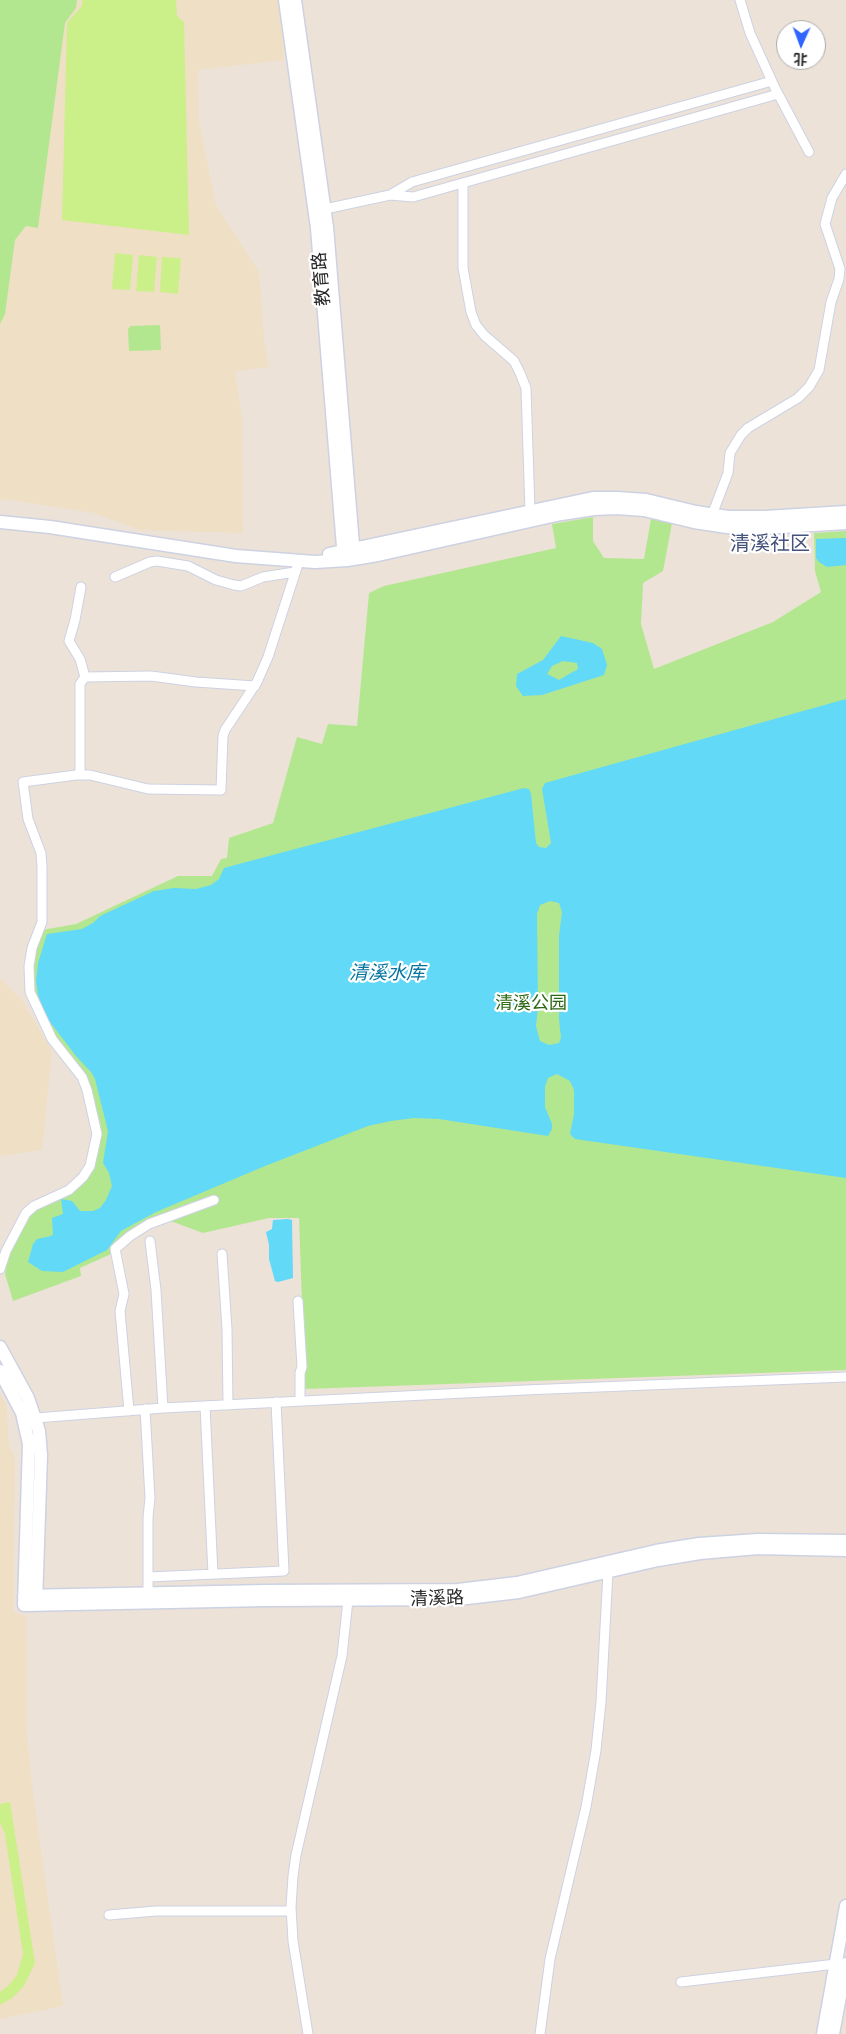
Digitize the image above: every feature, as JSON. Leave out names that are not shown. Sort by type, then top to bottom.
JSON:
[{"type":"street","name":"教育路","points":[[285,0],[317,228],[349,555]]},
{"type":"street","name":"教育路","points":[[295,0],[325,209],[349,555]]},
{"type":"street","points":[[740,0],[746,24],[778,94],[809,152]]},
{"type":"street","points":[[390,195],[412,182],[772,81]]},
{"type":"street","points":[[325,209],[390,195],[413,197],[778,94]]},
{"type":"street","points":[[712,515],[728,473],[730,453],[741,435],[748,428],[798,398],[810,387],[819,370],[831,302],[839,279],[840,269],[825,224],[832,198],[846,174]]},
{"type":"street","points":[[462,183],[462,261],[471,312],[484,336],[514,361],[526,388],[530,510]]},
{"type":"street","points":[[115,578],[150,562],[176,563],[188,566],[222,582],[240,586],[297,567],[530,510],[579,500],[617,498],[646,500],[712,515],[766,518],[846,512]]},
{"type":"street","points":[[0,522],[50,527],[179,548],[282,560],[349,555],[594,508],[644,510],[694,522],[727,527],[766,528],[846,523]]},
{"type":"street","points":[[176,563],[179,548]]},
{"type":"street","points":[[282,560],[297,567]]},
{"type":"street","points":[[0,1268],[6,1251],[26,1213],[34,1206],[63,1194],[74,1186],[90,1166],[98,1129],[85,1084],[78,1070],[52,1039],[32,999],[28,975],[32,948],[42,922],[42,867],[41,853],[28,818],[23,782],[80,775],[116,780],[148,789],[222,790],[223,736],[227,725],[255,686],[268,657],[297,567]]},
{"type":"street","points":[[81,587],[69,641],[80,659],[85,677]]},
{"type":"street","points":[[85,677],[151,676],[196,682],[255,686]]},
{"type":"street","points":[[80,775],[80,684],[85,677]]},
{"type":"street","points":[[129,1411],[120,1311],[124,1294],[115,1249],[130,1236],[150,1224],[214,1200]]},
{"type":"street","points":[[150,1241],[156,1290],[163,1408]]},
{"type":"street","points":[[222,1254],[227,1329],[228,1405]]},
{"type":"street","points":[[298,1301],[302,1367],[300,1373],[300,1401]]},
{"type":"street","points":[[0,1347],[28,1398],[36,1418],[41,1455],[30,1601]]},
{"type":"street","points":[[0,1371],[22,1413],[28,1444],[30,1601]]},
{"type":"street","points":[[36,1418],[145,1409],[276,1402],[846,1377]]},
{"type":"street","points":[[148,1577],[284,1571],[276,1402]]},
{"type":"street","points":[[205,1406],[213,1574]]},
{"type":"street","points":[[145,1409],[150,1498],[148,1517],[148,1594]]},
{"type":"street","name":"清溪路","points":[[30,1601],[148,1594],[474,1589],[517,1584],[656,1551],[699,1544],[758,1540],[846,1541]]},
{"type":"street","name":"清溪路","points":[[30,1601],[434,1600],[482,1597],[537,1589],[658,1560],[719,1551],[777,1548],[846,1550]]},
{"type":"street","points":[[540,2034],[550,1959],[586,1807],[596,1750],[601,1702],[608,1572]]},
{"type":"street","points":[[308,2034],[293,1940],[291,1911],[296,1855],[342,1656],[348,1600]]},
{"type":"street","points":[[833,2034],[846,1906]]},
{"type":"street","points":[[109,1915],[156,1911],[291,1911]]},
{"type":"street","points":[[681,1982],[841,1964]]},
{"type":"street","points":[[823,2034],[841,1964]]},
{"type":"shaded area","points":[[77,0],[279,0],[284,60],[198,70],[199,122],[216,205],[259,272],[264,338],[269,367],[235,371],[242,419],[243,533],[140,530],[94,513],[5,499],[0,500],[0,324],[5,314],[15,240],[26,226],[38,227],[65,22],[76,8]]},
{"type":"shaded area","points":[[0,978],[22,1000],[52,1051],[42,1150],[0,1156]]},
{"type":"shaded area","points":[[0,1394],[6,1404],[9,1444],[15,1460],[13,1612],[26,1616],[27,1732],[31,1778],[63,2006],[0,2019]]},
{"type":"green space","points":[[0,0],[77,0],[76,8],[65,23],[38,228],[26,226],[15,240],[5,314],[0,324]]},
{"type":"green space","points":[[82,0],[176,0],[177,16],[184,22],[189,235],[62,220],[67,23],[82,6]]},
{"type":"green space","points":[[115,253],[133,255],[130,290],[112,289]]},
{"type":"green space","points":[[139,255],[157,257],[154,292],[136,291]]},
{"type":"green space","points":[[162,257],[181,258],[178,294],[160,292]]},
{"type":"green space","points":[[160,325],[161,350],[129,351],[128,329],[131,326]]},
{"type":"green space","name":"清溪公园","points":[[593,517],[593,541],[604,558],[644,559],[651,519],[672,523],[663,571],[643,583],[641,624],[654,669],[773,622],[821,592],[815,571],[814,533],[846,531],[846,1370],[305,1389],[299,1218],[269,1218],[203,1233],[168,1220],[151,1226],[111,1254],[80,1268],[81,1276],[13,1301],[5,1274],[9,1254],[30,1215],[94,1168],[101,1136],[101,1126],[90,1087],[80,1068],[50,1029],[34,992],[33,962],[42,930],[76,924],[178,876],[212,876],[221,859],[227,858],[229,838],[273,823],[297,737],[322,744],[328,724],[357,726],[369,593],[384,586],[556,548],[552,524]]},
{"type":"green space","points":[[10,1802],[35,1963],[24,1986],[12,1998],[0,2005],[0,1992],[17,1975],[23,1954],[5,1834],[0,1823],[0,1804]]},
{"type":"water","points":[[846,538],[846,565],[827,567],[819,562],[816,558],[816,539]]},
{"type":"water","points":[[561,636],[593,643],[602,649],[607,665],[604,675],[542,695],[523,696],[516,686],[517,674],[543,660]],"holes":[[[563,661],[577,663],[578,669],[559,680],[547,674],[552,666]]]},
{"type":"water","name":"清溪水库","points":[[846,699],[846,1178],[575,1139],[570,1134],[574,1114],[574,1090],[570,1081],[557,1074],[548,1078],[545,1087],[545,1107],[552,1124],[552,1129],[548,1136],[439,1119],[414,1118],[368,1126],[265,1166],[156,1212],[121,1231],[107,1250],[63,1272],[42,1271],[28,1262],[33,1244],[37,1239],[53,1234],[52,1218],[63,1214],[61,1199],[72,1201],[80,1211],[93,1211],[100,1208],[112,1186],[109,1173],[103,1163],[108,1131],[95,1079],[47,1018],[38,995],[36,981],[38,963],[47,934],[82,929],[93,923],[100,916],[154,891],[174,888],[196,889],[211,885],[219,879],[224,868],[524,788],[529,789],[531,794],[536,843],[539,847],[546,848],[551,843],[542,789],[545,783]],"holes":[[[550,901],[559,903],[562,912],[559,936],[559,1019],[561,1038],[559,1043],[549,1045],[540,1041],[536,1026],[538,1007],[537,914],[540,905]]]},
{"type":"water","points":[[273,1220],[292,1220],[293,1278],[278,1282],[275,1281],[269,1259],[269,1245],[266,1232],[272,1229]]},
{"type":"district","name":"清溪社区","points":[[770,544]]}]
